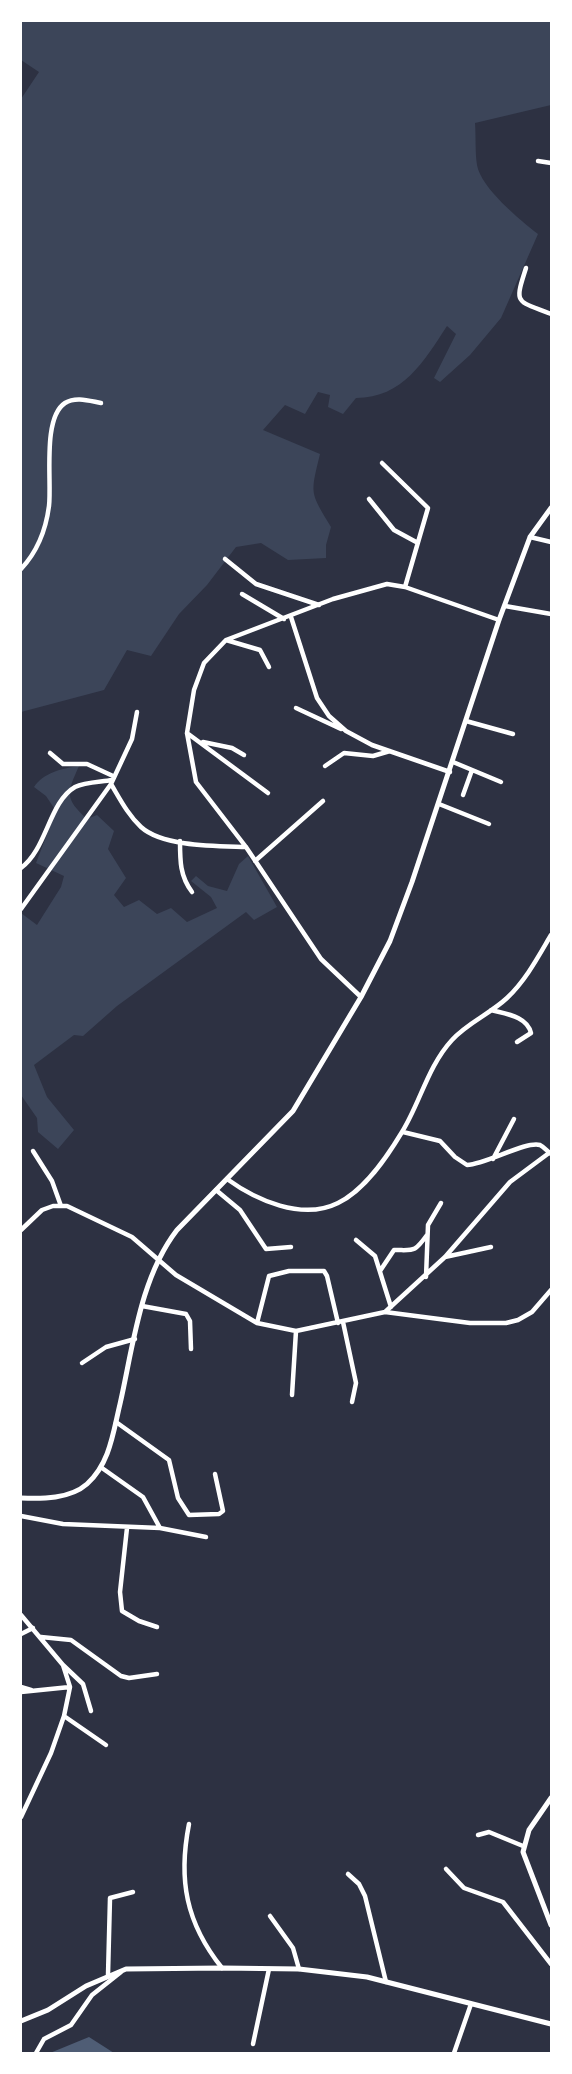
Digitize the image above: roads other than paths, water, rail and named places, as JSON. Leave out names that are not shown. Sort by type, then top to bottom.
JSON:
[{"type":"street","points":[[538,161],[551,163]]},
{"type":"street","points":[[526,268],[518,294],[519,299],[523,303],[551,314]]},
{"type":"street","points":[[21,569],[39,545],[49,509],[50,454],[55,418],[64,404],[72,401],[81,399],[101,403]]},
{"type":"street","points":[[382,463],[428,508],[405,587]]},
{"type":"street","points":[[369,499],[394,530],[418,543]]},
{"type":"street","points":[[21,1498],[56,1497],[73,1492],[87,1484],[102,1468],[116,1422],[142,1306],[158,1259],[177,1230],[293,1111],[362,997],[390,941],[450,772],[498,620],[530,537],[551,508]]},
{"type":"street","points":[[530,537],[551,542]]},
{"type":"street","points":[[225,559],[256,584],[299,600],[319,604]]},
{"type":"street","points":[[362,997],[321,959],[246,847],[196,782],[187,733],[194,690],[204,663],[226,640],[291,617],[319,604],[387,584],[405,587],[498,620]]},
{"type":"street","points":[[242,594],[284,619]]},
{"type":"street","points":[[505,606],[551,614]]},
{"type":"street","points":[[291,617],[317,698],[329,716],[346,731]]},
{"type":"street","points":[[226,640],[260,650],[269,667]]},
{"type":"street","points":[[296,708],[390,751],[450,772]]},
{"type":"street","points":[[21,909],[112,780],[132,739],[137,712]]},
{"type":"street","points":[[466,721],[513,734]]},
{"type":"street","points":[[187,733],[203,742],[268,794]]},
{"type":"street","points":[[203,742],[232,748],[244,755]]},
{"type":"street","points":[[325,766],[344,753],[373,756],[390,751]]},
{"type":"street","points":[[50,753],[63,764],[87,764],[112,780],[139,825],[147,832],[180,842],[246,847]]},
{"type":"street","points":[[453,762],[501,782]]},
{"type":"street","points":[[463,795],[472,770]]},
{"type":"street","points":[[21,868],[36,853],[68,794],[79,786],[112,780]]},
{"type":"street","points":[[255,861],[323,801]]},
{"type":"street","points":[[439,804],[489,824]]},
{"type":"street","points":[[180,842],[181,869],[184,880],[192,892]]},
{"type":"street","points":[[227,1179],[248,1194],[267,1203],[290,1207],[324,1207],[338,1203],[358,1190],[403,1132],[437,1061],[452,1040],[520,984],[551,935]]},
{"type":"street","points":[[491,1010],[518,1018],[527,1024],[531,1033],[517,1042]]},
{"type":"street","points":[[493,1159],[514,1119]]},
{"type":"street","points":[[385,1312],[426,1277],[510,1182],[550,1153],[543,1147],[532,1145],[493,1159],[467,1165],[454,1157],[440,1141],[403,1132]]},
{"type":"street","points":[[33,1151],[52,1181],[61,1206]]},
{"type":"street","points":[[216,1190],[240,1210],[266,1249],[291,1248]]},
{"type":"street","points":[[426,1277],[430,1220],[441,1203]]},
{"type":"street","points":[[21,1230],[42,1210],[67,1206],[112,1226],[146,1247],[176,1275],[257,1323],[296,1331],[385,1312],[493,1324],[518,1320],[532,1312],[551,1290]]},
{"type":"street","points":[[380,1271],[394,1251],[410,1252],[418,1248],[428,1234]]},
{"type":"street","points":[[356,1240],[375,1256],[391,1307]]},
{"type":"street","points":[[445,1257],[491,1247]]},
{"type":"street","points":[[257,1323],[269,1276],[313,1270],[324,1271],[341,1323],[356,1383],[352,1402]]},
{"type":"street","points":[[142,1306],[186,1314],[190,1321],[191,1349]]},
{"type":"street","points":[[292,1395],[296,1331]]},
{"type":"street","points":[[82,1364],[106,1347],[135,1339]]},
{"type":"street","points":[[116,1422],[169,1460],[178,1498],[189,1515],[219,1514],[223,1511],[215,1474]]},
{"type":"street","points":[[102,1468],[143,1497],[160,1528]]},
{"type":"street","points":[[21,1516],[63,1524],[160,1528],[206,1537]]},
{"type":"street","points":[[127,1528],[120,1592],[122,1611],[139,1621],[157,1627]]},
{"type":"street","points":[[21,1615],[63,1665],[83,1684],[91,1711]]},
{"type":"street","points":[[21,1634],[33,1628]]},
{"type":"street","points":[[41,1637],[71,1640],[121,1676],[129,1678],[157,1674]]},
{"type":"street","points":[[21,1817],[51,1754],[64,1716],[69,1687],[63,1665]]},
{"type":"street","points":[[21,1687],[33,1692]]},
{"type":"street","points":[[21,1692],[69,1687]]},
{"type":"street","points":[[64,1716],[106,1745]]},
{"type":"street","points":[[551,1798],[529,1830],[524,1846],[525,1860],[551,1925]]},
{"type":"street","points":[[189,1824],[185,1859],[190,1915],[200,1937],[222,1968]]},
{"type":"street","points":[[478,1835],[489,1832],[524,1846]]},
{"type":"street","points":[[446,1869],[464,1888],[503,1902],[551,1964]]},
{"type":"street","points":[[348,1874],[359,1884],[364,1896],[386,1982]]},
{"type":"street","points":[[108,1976],[110,1898],[133,1892]]},
{"type":"street","points":[[270,1916],[293,1948],[300,1969]]},
{"type":"street","points":[[21,2021],[48,2010],[108,1976],[126,1969],[222,1968],[300,1969],[386,1982],[551,2024]]},
{"type":"street","points":[[36,2053],[44,2039],[71,2025],[92,1995],[126,1969]]},
{"type":"street","points":[[253,2044],[270,1969]]},
{"type":"street","points":[[454,2053],[471,2004]]}]
